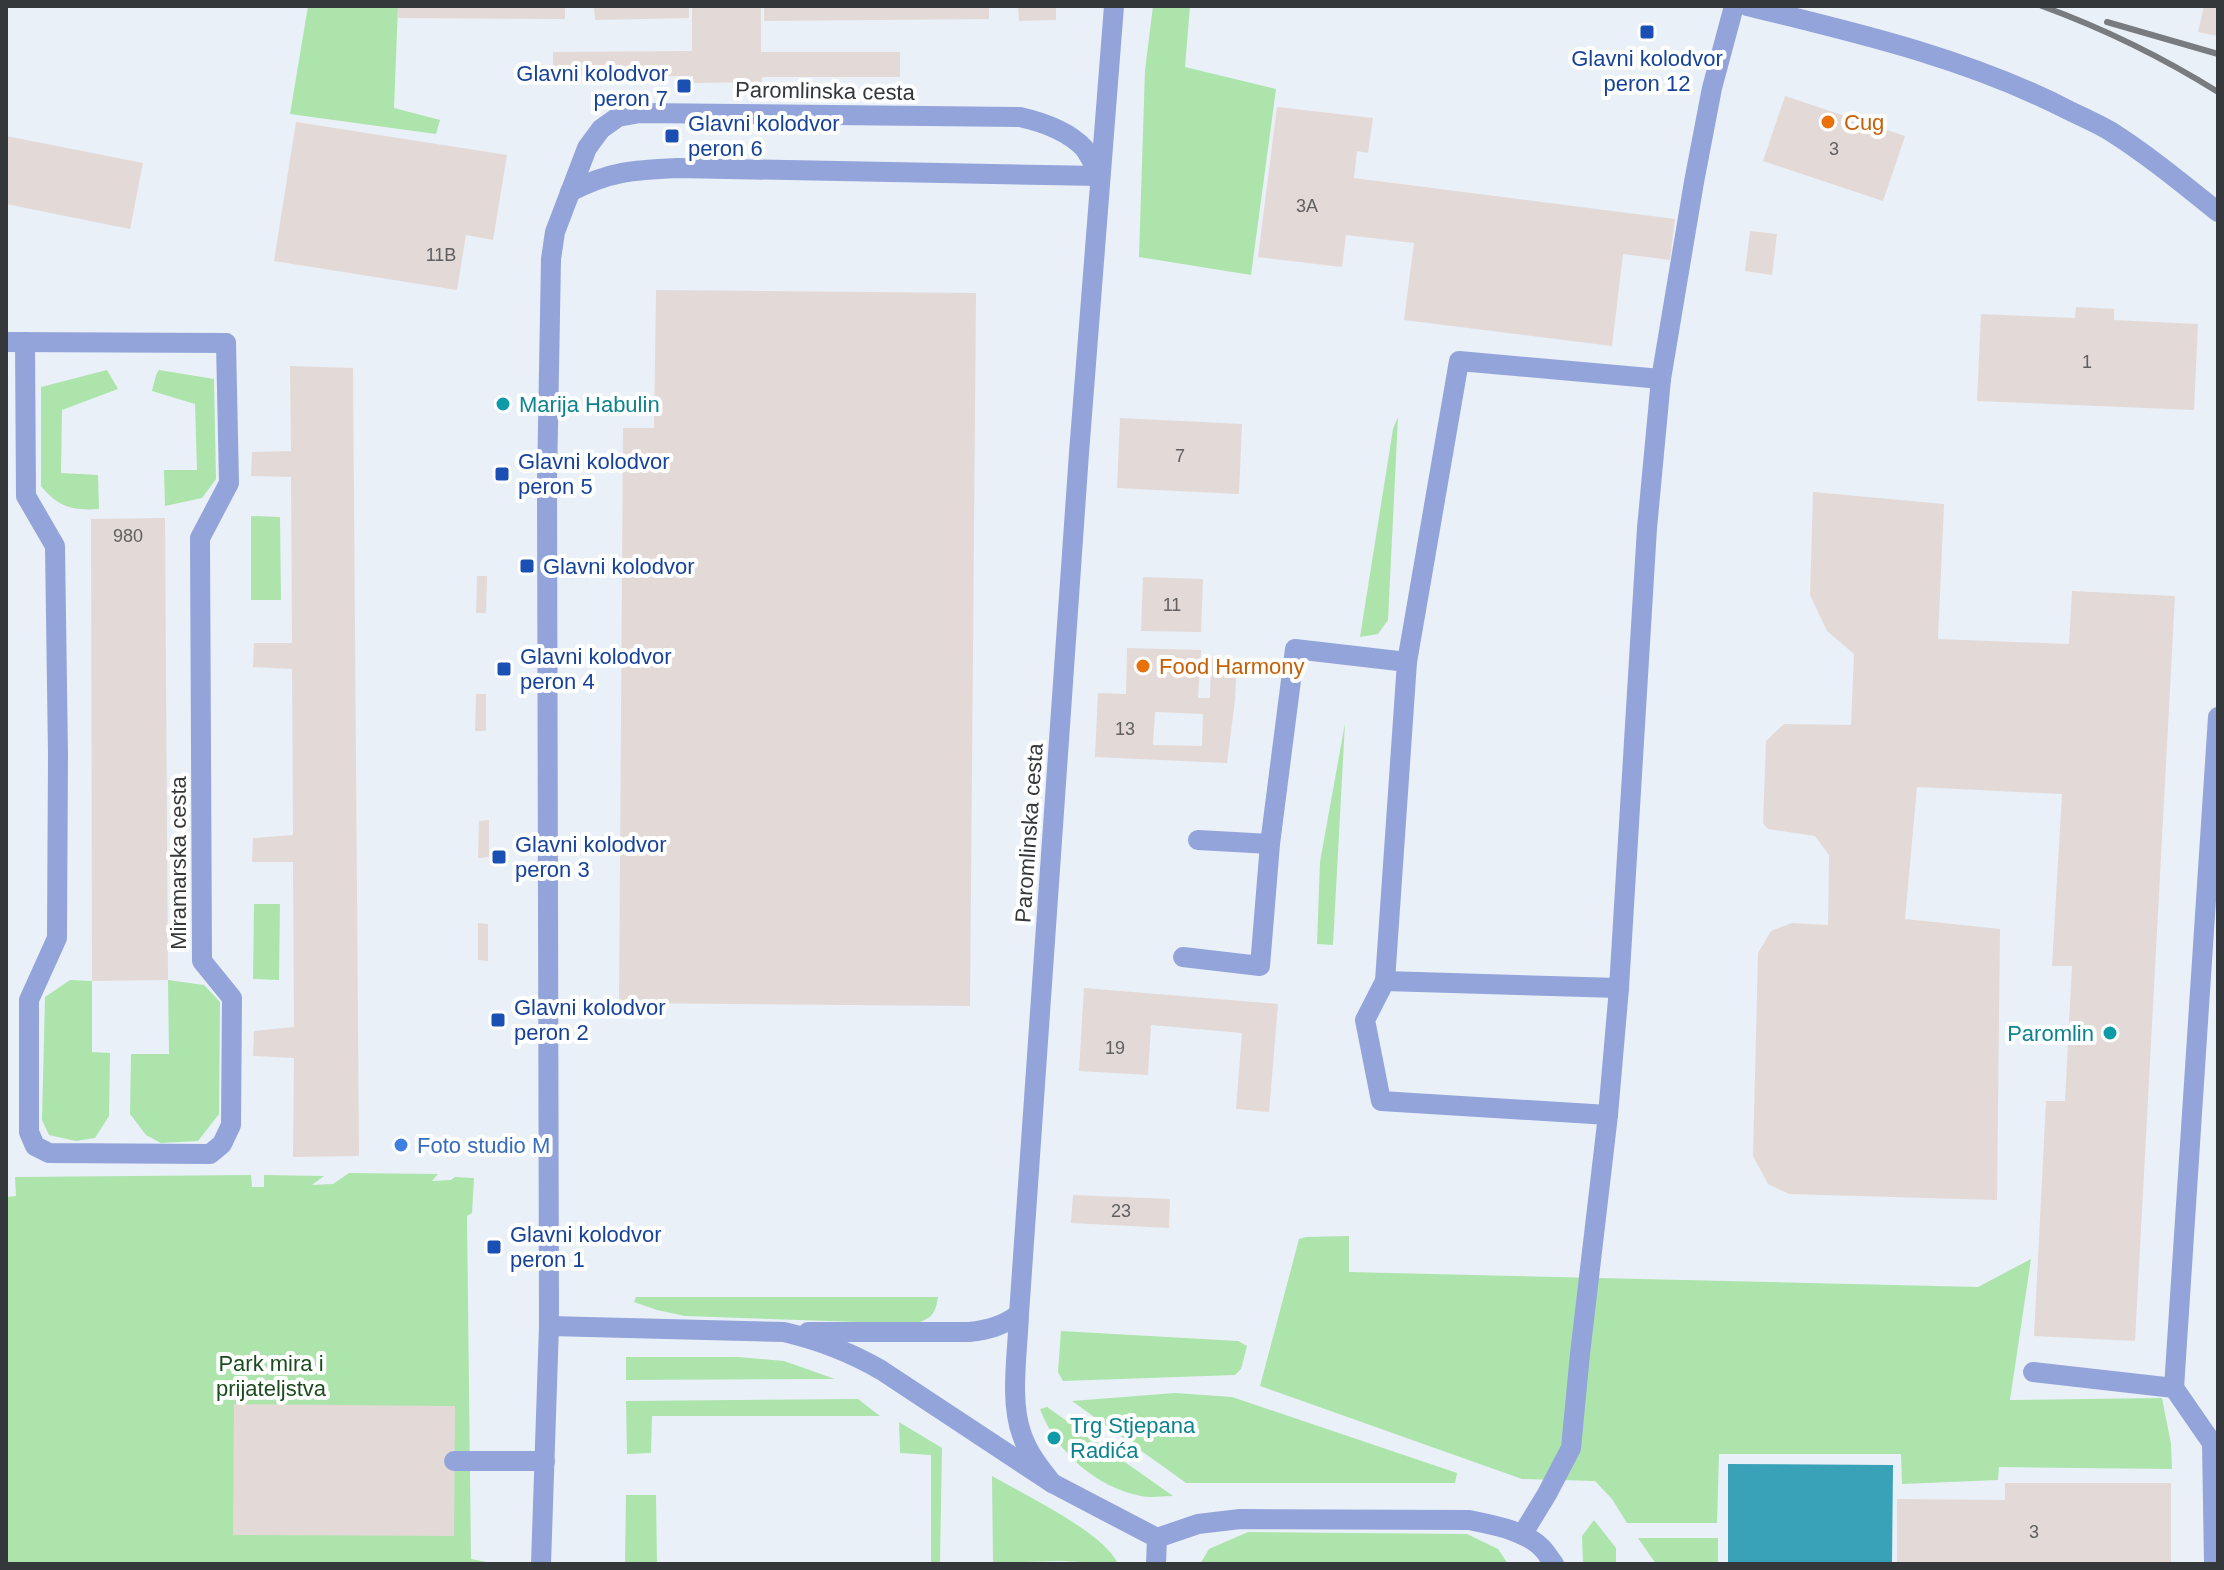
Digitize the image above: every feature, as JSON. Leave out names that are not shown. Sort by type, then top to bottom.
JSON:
[{"type":"street","points":[[570,192],[614,173],[678,168],[1100,176],[1114,6]]},
{"type":"street","points":[[1522,1535],[1571,1448],[1619,988],[1647,528],[1661,379],[1712,88],[1734,6]]},
{"type":"street","points":[[1747,6],[1952,61],[2031,90],[2110,131],[2218,212]]},
{"type":"street","name":"Paromlinska cesta","points":[[549,1326],[547,481],[550,275],[555,232],[587,148],[601,129],[618,117],[640,113],[1020,117],[1038,121],[1072,138],[1085,149],[1100,176],[1019,1314],[1017,1413],[1021,1433],[1031,1455],[1052,1483]]},
{"type":"street","name":"Miramarska cesta","points":[[16,342],[226,343],[229,483],[200,538],[202,961],[232,998],[231,1125],[222,1144],[210,1154],[49,1153],[35,1146],[29,1132],[29,1000],[57,938],[55,546],[26,496],[16,342]]},
{"type":"street","points":[[1608,1115],[1381,1101],[1365,1020],[1385,981],[1407,662],[1459,361],[1661,379]]},
{"type":"street","points":[[1183,957],[1260,966],[1270,844],[1295,649],[1407,662]]},
{"type":"street","points":[[2214,1564],[2215,1443],[2174,1388],[2218,717]]},
{"type":"street","points":[[1198,840],[1270,844]]},
{"type":"street","points":[[1385,981],[1619,988]]},
{"type":"street","points":[[541,1564],[549,1326],[784,1332],[969,1332],[1006,1324],[1019,1314]]},
{"type":"street","points":[[784,1332],[814,1339],[860,1358],[1052,1483],[1157,1538],[1198,1524],[1240,1519],[1469,1520],[1522,1535],[1542,1548],[1554,1564]]},
{"type":"street","points":[[2033,1372],[2174,1388]]},
{"type":"street","points":[[454,1461],[545,1461]]},
{"type":"street","points":[[1156,1564],[1157,1538]]},
{"type":"green space","points":[[308,6],[398,6],[394,108],[440,120],[436,134],[290,114]]},
{"type":"green space","points":[[1153,6],[1190,6],[1185,67],[1276,89],[1251,275],[1139,257],[1145,70]]},
{"type":"green space","points":[[107,370],[118,389],[62,410],[61,473],[98,475],[99,509],[74,508],[54,499],[41,486],[41,387]]},
{"type":"green space","points":[[159,370],[214,379],[216,479],[202,498],[165,506],[164,470],[197,470],[195,404],[152,391]]},
{"type":"green space","points":[[1398,417],[1388,620],[1378,634],[1360,637],[1393,429]]},
{"type":"green space","points":[[251,516],[280,517],[281,600],[251,600]]},
{"type":"green space","points":[[1345,723],[1333,945],[1317,944],[1320,862]]},
{"type":"green space","points":[[254,904],[280,904],[279,980],[253,979]]},
{"type":"green space","points":[[70,980],[92,981],[92,1052],[110,1053],[109,1116],[95,1138],[76,1141],[49,1135],[42,1120],[45,997]]},
{"type":"green space","points":[[168,980],[204,985],[220,1002],[219,1114],[198,1141],[161,1143],[146,1135],[130,1114],[131,1054],[169,1054]]},
{"type":"green space","name":"Park mira i prijateljstva","points":[[349,1173],[438,1174],[432,1181],[474,1178],[472,1213],[467,1216],[471,1559],[498,1564],[6,1564],[6,1197],[16,1196],[15,1177],[251,1175],[252,1187],[264,1187],[264,1175],[324,1176],[312,1185],[333,1184]]},
{"type":"green space","points":[[1349,1236],[1349,1272],[1978,1287],[2031,1259],[2010,1400],[2162,1398],[2171,1444],[2172,1469],[1999,1467],[1998,1480],[1902,1484],[1901,1454],[1719,1454],[1717,1523],[1627,1523],[1612,1499],[1595,1481],[1522,1479],[1260,1386],[1299,1239]]},
{"type":"green space","points":[[636,1297],[938,1297],[932,1315],[916,1324],[685,1316],[634,1302]]},
{"type":"green space","points":[[1061,1331],[1238,1341],[1247,1346],[1241,1369],[1235,1375],[1063,1381],[1058,1372]]},
{"type":"green space","points":[[626,1357],[738,1357],[784,1361],[835,1379],[626,1380]]},
{"type":"green space","points":[[1175,1393],[1232,1397],[1457,1473],[1455,1483],[1186,1483],[1072,1401]]},
{"type":"green space","points":[[858,1399],[880,1416],[652,1416],[651,1453],[627,1454],[626,1401]]},
{"type":"green space","points":[[1047,1407],[1173,1496],[1141,1496],[1108,1485],[1093,1476],[1056,1439],[1040,1409]]},
{"type":"green space","points":[[899,1422],[942,1448],[940,1564],[931,1564],[931,1455],[900,1453]]},
{"type":"green space","points":[[992,1476],[1081,1527],[1110,1552],[1118,1564],[1061,1561],[993,1563]]},
{"type":"green space","points":[[626,1495],[656,1495],[657,1564],[625,1564]]},
{"type":"green space","points":[[1594,1520],[1616,1548],[1616,1564],[1583,1564],[1582,1536]]},
{"type":"green space","points":[[1248,1532],[1467,1534],[1498,1549],[1508,1564],[1200,1564],[1209,1549]]},
{"type":"green space","points":[[1638,1538],[1718,1538],[1718,1564],[1656,1564]]},
{"type":"water","points":[[1728,1464],[1893,1465],[1892,1564],[1728,1564]]},
{"type":"building","points":[[398,6],[565,6],[565,19],[398,18]]},
{"type":"building","points":[[594,6],[689,6],[689,18],[595,20]]},
{"type":"building","points":[[692,6],[761,6],[761,52],[900,52],[900,77],[762,77],[762,82],[693,83],[693,76],[553,76],[553,52],[692,51]]},
{"type":"building","points":[[764,6],[989,6],[989,19],[764,21]]},
{"type":"building","points":[[1018,6],[1056,6],[1056,20],[1019,21]]},
{"type":"building","points":[[2204,6],[2218,6],[2218,36],[2198,32]]},
{"type":"building","points":[[1785,96],[1905,136],[1883,201],[1763,161]]},
{"type":"building","points":[[1277,107],[1373,118],[1368,153],[1357,151],[1354,178],[1675,219],[1670,260],[1623,254],[1612,346],[1404,320],[1414,243],[1346,235],[1342,267],[1258,257]]},
{"type":"building","points":[[296,122],[507,155],[493,240],[466,235],[457,290],[274,261]]},
{"type":"building","points":[[6,136],[143,163],[130,229],[6,204]]},
{"type":"building","points":[[1750,231],[1777,234],[1772,275],[1745,271]]},
{"type":"building","points":[[656,290],[976,293],[970,1006],[619,1003],[623,428],[654,428]]},
{"type":"building","points":[[2076,307],[2114,309],[2114,320],[2198,324],[2194,410],[1977,401],[1981,314],[2075,318]]},
{"type":"building","points":[[290,366],[353,368],[359,1156],[293,1157],[294,1058],[253,1056],[254,1031],[294,1027],[293,862],[252,862],[253,838],[293,835],[292,669],[253,667],[254,643],[292,643],[291,477],[251,476],[252,452],[291,451]]},
{"type":"building","points":[[1120,418],[1242,424],[1239,494],[1117,488]]},
{"type":"building","points":[[1813,492],[1944,504],[1938,639],[2069,644],[2072,591],[2175,596],[2135,1341],[2034,1336],[2046,1101],[2065,1101],[2072,966],[2052,966],[2062,794],[1917,787],[1905,919],[2000,929],[1997,1200],[1789,1194],[1768,1184],[1753,1156],[1758,953],[1771,931],[1792,923],[1828,925],[1829,855],[1815,836],[1768,829],[1763,823],[1766,741],[1784,724],[1851,725],[1854,654],[1827,631],[1810,595]]},
{"type":"building","points":[[165,518],[168,980],[92,981],[91,519]]},
{"type":"building","points":[[477,576],[487,576],[486,613],[476,613]]},
{"type":"building","points":[[1143,577],[1203,579],[1201,632],[1141,631]]},
{"type":"building","points":[[1127,648],[1201,650],[1198,698],[1210,698],[1211,658],[1237,658],[1227,763],[1095,757],[1098,693],[1126,694]],"holes":[[[1155,712],[1203,714],[1202,746],[1153,745]]]},
{"type":"building","points":[[476,694],[486,694],[486,731],[475,731]]},
{"type":"building","points":[[489,820],[489,857],[478,858],[479,821]]},
{"type":"building","points":[[478,923],[488,924],[488,961],[478,960]]},
{"type":"building","points":[[1084,988],[1278,1004],[1269,1112],[1236,1109],[1242,1033],[1151,1025],[1148,1075],[1079,1071]]},
{"type":"building","points":[[1073,1195],[1170,1199],[1169,1228],[1071,1223]]},
{"type":"building","points":[[234,1404],[455,1406],[454,1536],[233,1535]]},
{"type":"building","points":[[2005,1483],[2171,1483],[2171,1564],[1897,1564],[1897,1499],[2005,1500]]},
{"type":"railway","points":[[2042,6],[2133,44],[2218,92]]},
{"type":"railway","points":[[2107,22],[2218,54]]},
{"type":"place","name":"Glavni kolodvor peron 12","points":[[1647,32]]},
{"type":"place","name":"Glavni kolodvor peron 7","points":[[684,86]]},
{"type":"place","name":"Cug","points":[[1828,122]]},
{"type":"place","name":"Glavni kolodvor peron 6","points":[[672,136]]},
{"type":"place","name":"Marija Habulin","points":[[503,404]]},
{"type":"place","name":"Glavni kolodvor peron 5","points":[[502,474]]},
{"type":"place","name":"Glavni kolodvor","points":[[527,566]]},
{"type":"place","name":"Food Harmony","points":[[1143,666]]},
{"type":"place","name":"Glavni kolodvor peron 4","points":[[504,669]]},
{"type":"place","name":"Glavni kolodvor peron 3","points":[[499,857]]},
{"type":"place","name":"Glavni kolodvor peron 2","points":[[498,1020]]},
{"type":"place","name":"Paromlin","points":[[2110,1033]]},
{"type":"place","name":"Foto studio M","points":[[401,1145]]},
{"type":"place","name":"Glavni kolodvor peron 1","points":[[494,1247]]},
{"type":"place","name":"Trg Stjepana Radića","points":[[1054,1438]]}]
